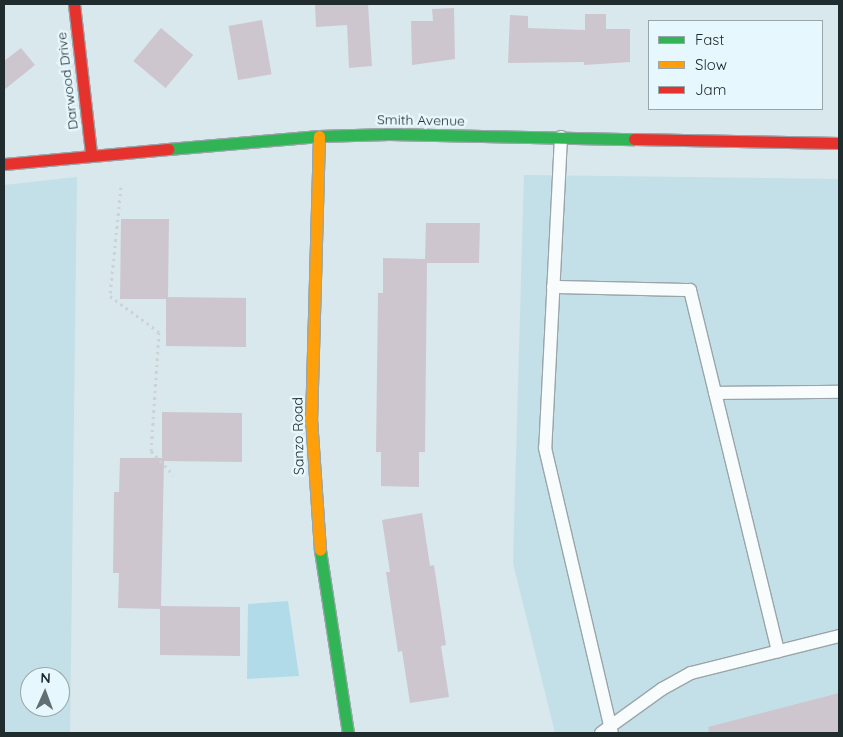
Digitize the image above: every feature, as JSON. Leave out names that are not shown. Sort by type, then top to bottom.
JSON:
[{"type":"main road","name":"Darwood Drive","points":[[74,4],[91,154]]},
{"type":"main road","name":"Smith Avenue","points":[[4,164],[91,154],[318,136],[561,137],[839,143]]},
{"type":"main road","name":"Sanzo Road","points":[[318,136],[311,418],[314,490],[322,577],[348,733]]},
{"type":"lane","points":[[561,137],[545,448],[608,731],[662,689],[691,673],[839,636]]},
{"type":"lane","points":[[553,287],[690,290],[778,651]]},
{"type":"lane","points":[[715,393],[839,392]]},
{"type":"path","points":[[121,187],[110,296],[159,332],[151,450],[173,476]]},
{"type":"shaded area","points":[[524,175],[839,179],[839,733],[555,733],[513,563]]},
{"type":"shaded area","points":[[77,177],[70,733],[4,733],[4,185]]},
{"type":"shaded area","points":[[288,601],[299,676],[247,679],[248,604]]},
{"type":"building","points":[[315,4],[368,4],[372,66],[349,68],[347,25],[316,27]]},
{"type":"building","points":[[454,8],[455,59],[412,65],[411,21],[433,21],[432,9]]},
{"type":"building","points":[[585,14],[606,14],[606,29],[630,29],[630,62],[584,65],[584,62],[508,63],[510,15],[528,16],[528,28],[585,30]]},
{"type":"building","points":[[262,20],[272,74],[238,80],[229,26]]},
{"type":"building","points":[[161,28],[193,55],[166,88],[133,61]]},
{"type":"building","points":[[21,48],[35,65],[4,90],[4,61]]},
{"type":"building","points":[[121,219],[169,219],[168,297],[246,298],[246,347],[166,346],[166,299],[120,299]]},
{"type":"building","points":[[426,223],[480,223],[479,263],[427,263],[425,452],[419,452],[419,487],[381,486],[381,452],[376,452],[378,293],[383,293],[383,258],[425,259]]},
{"type":"building","points":[[162,412],[242,413],[242,462],[164,461],[161,606],[240,607],[240,656],[160,655],[160,609],[118,608],[119,573],[113,573],[114,492],[119,492],[120,458],[162,458]]},
{"type":"building","points":[[422,513],[430,566],[434,565],[446,645],[441,646],[449,697],[410,703],[402,651],[398,652],[386,572],[390,572],[382,520]]},
{"type":"building","points":[[839,693],[839,733],[709,733],[708,727]]},
{"type":"traffic: fast","points":[[168,149],[319,136],[389,134],[634,139]]},
{"type":"traffic: fast","points":[[320,550],[348,733]]},
{"type":"traffic: slow","points":[[319,136],[311,418],[320,550]]},
{"type":"traffic: jam","points":[[74,4],[91,154]]},
{"type":"traffic: jam","points":[[634,139],[839,143]]},
{"type":"traffic: jam","points":[[4,164],[168,149]]}]
